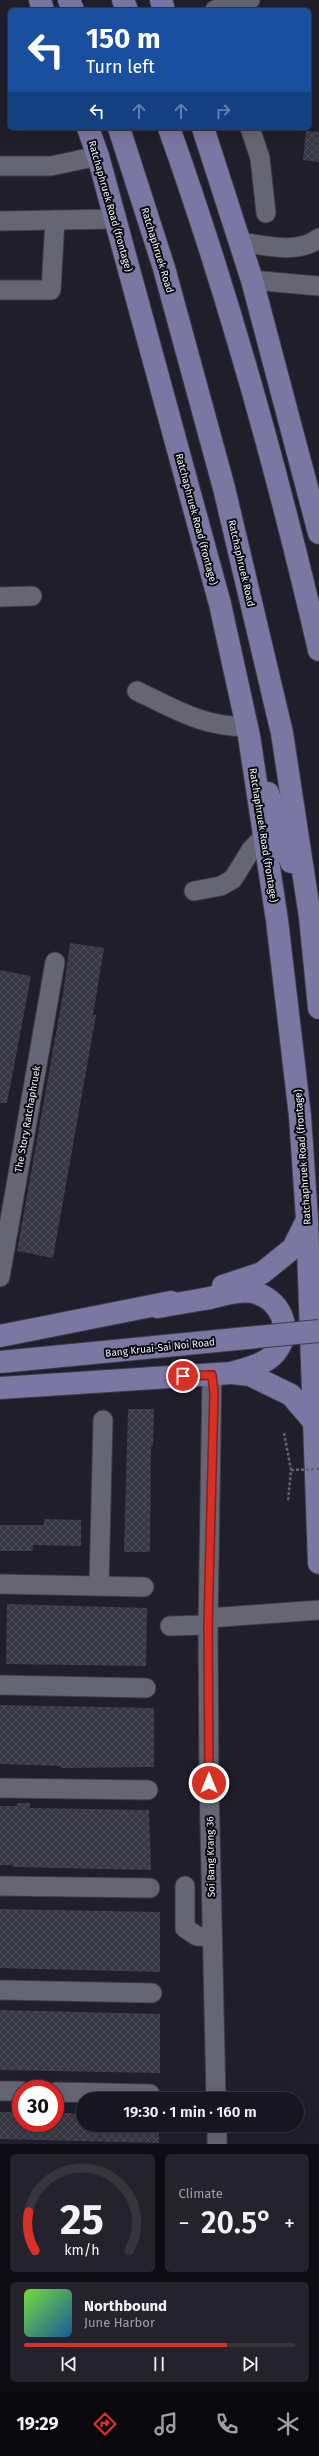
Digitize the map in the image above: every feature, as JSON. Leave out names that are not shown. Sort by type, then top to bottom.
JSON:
[{"type":"main road","name":"Ratchaphruek Road (frontage)","points":[[89,130],[98,156],[220,604],[248,732],[278,920],[299,1108],[307,1219],[319,1562]]},
{"type":"main road","name":"Ratchaphruek Road","points":[[120,130],[164,268],[224,488],[282,733],[310,917],[319,1008]]},
{"type":"main road","points":[[170,130],[208,235],[278,476],[319,650]]},
{"type":"main road","points":[[204,130],[252,280],[315,496],[319,532]]},
{"type":"main road","points":[[248,732],[310,917]]},
{"type":"main road","points":[[158,1307],[262,1273],[293,1248],[307,1219]]},
{"type":"main road","points":[[0,1336],[236,1292],[262,1295],[274,1303],[281,1314],[284,1323],[283,1336],[275,1353],[265,1361],[222,1374]]},
{"type":"main road","name":"Bang Kruai-Sai Noi Road","points":[[0,1362],[319,1331]]},
{"type":"main road","name":"Bang Kruai-Sai Noi Road","points":[[0,1371],[319,1342]]},
{"type":"main road","points":[[0,1388],[222,1374],[250,1375],[292,1395],[315,1423]]},
{"type":"street","points":[[222,8],[250,0]]},
{"type":"street","points":[[251,130],[260,158],[266,213]]},
{"type":"street","points":[[0,166],[52,166],[98,156]]},
{"type":"street","points":[[0,221],[115,219]]},
{"type":"street","points":[[0,290],[51,290],[55,220]]},
{"type":"street","points":[[240,242],[287,247],[302,246],[319,238]]},
{"type":"street","points":[[252,280],[319,286]]},
{"type":"street","points":[[0,597],[32,596]]},
{"type":"street","points":[[137,691],[199,721],[248,732]]},
{"type":"street","points":[[194,891],[221,886],[234,879],[251,850],[264,836]]},
{"type":"street","name":"The Story Ratchaphruek","points":[[0,1277],[55,962]]},
{"type":"street","name":"Soi Bang Krang 36","points":[[216,2092],[212,1937],[208,1621],[222,1374]]},
{"type":"street","points":[[99,1586],[103,1420]]},
{"type":"street","points":[[0,1584],[144,1587]]},
{"type":"street","points":[[170,1626],[319,1610]]},
{"type":"street","points":[[0,1685],[146,1688]]},
{"type":"street","points":[[0,1788],[148,1790]]},
{"type":"street","points":[[0,1886],[150,1888]]},
{"type":"street","points":[[185,1886],[185,1928],[197,1936],[212,1937]]},
{"type":"street","points":[[0,1990],[152,1992]]},
{"type":"street","points":[[0,2091],[12,2092]]},
{"type":"street","points":[[64,2092],[76,2092]]},
{"type":"street","points":[[217,2132],[217,2144]]},
{"type":"path","points":[[284,1433],[291,1470],[288,1502]]},
{"type":"path","points":[[291,1470],[319,1469]]},
{"type":"building","points":[[306,131],[319,132],[319,162],[303,160]]},
{"type":"building","points":[[70,943],[104,948],[93,1015],[96,1015],[53,1258],[17,1251],[63,994]]},
{"type":"building","points":[[0,970],[31,976],[7,1103],[0,1103]]},
{"type":"building","points":[[128,1409],[154,1409],[153,1446],[151,1446],[150,1552],[124,1552]]},
{"type":"building","points":[[44,1519],[81,1520],[81,1546],[33,1545],[33,1551],[0,1551],[0,1525],[44,1525]]},
{"type":"building","points":[[7,1604],[147,1608],[146,1666],[6,1664]]},
{"type":"building","points":[[0,1705],[154,1708],[154,1767],[61,1768],[61,1766],[0,1764]]},
{"type":"building","points":[[17,1803],[30,1803],[30,1808],[149,1810],[151,1870],[13,1867],[13,1865],[0,1865],[0,1806],[17,1806]]},
{"type":"building","points":[[0,1909],[160,1912],[160,1972],[0,1968]]},
{"type":"building","points":[[0,2010],[160,2014],[160,2073],[0,2070]]},
{"type":"building","points":[[0,2112],[12,2112],[12,2132],[64,2132],[64,2113],[70,2113],[76,2114],[76,2132],[159,2132],[159,2143],[0,2139]]},
{"type":"route","points":[[183,1376],[212,1375],[214,1393],[208,1625],[209,1783]]}]
